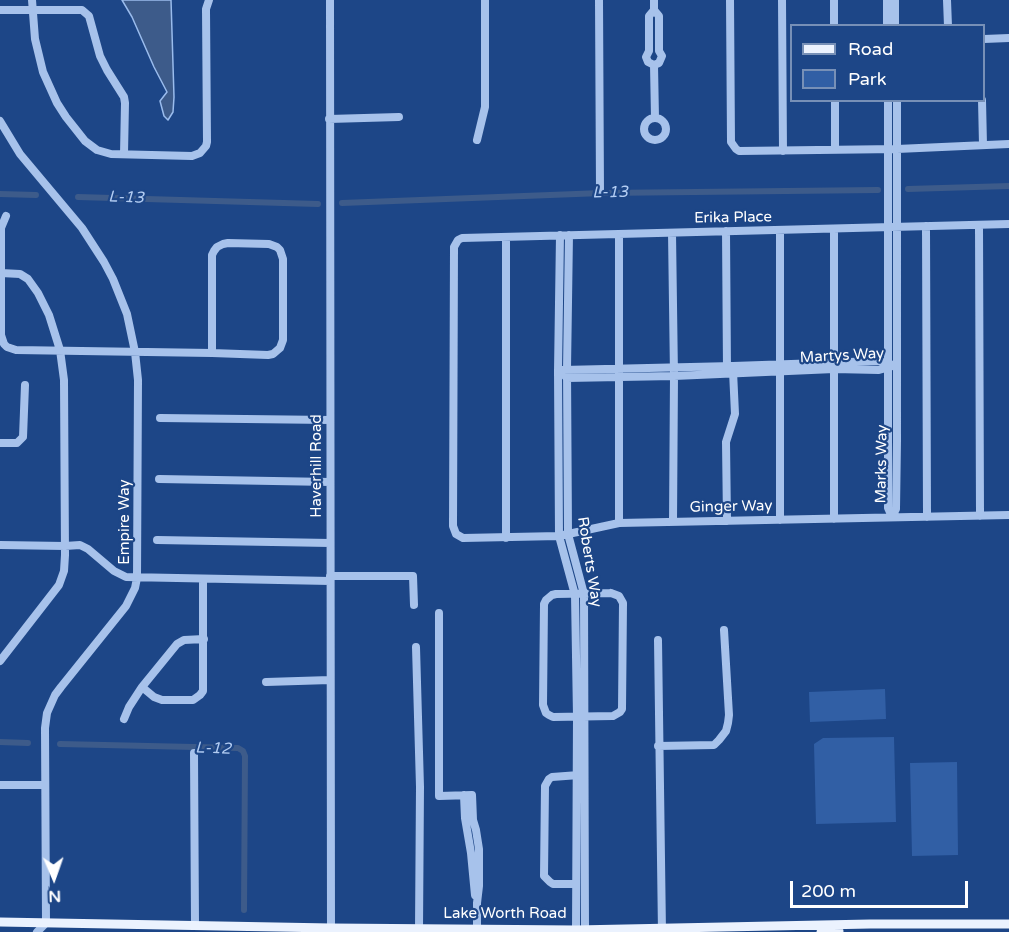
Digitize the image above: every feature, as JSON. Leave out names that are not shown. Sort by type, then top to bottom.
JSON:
[{"type":"main road","name":"Lake Worth Road","points":[[0,922],[331,930],[419,928],[662,930],[884,924],[1009,924]]},
{"type":"main road","points":[[821,932],[879,929],[884,924]]},
{"type":"street","points":[[32,0],[35,39],[43,72],[66,117],[85,141],[106,153],[192,156],[200,153],[206,146],[206,9],[209,0]]},
{"type":"street","name":"Haverhill Road","points":[[330,0],[331,930]]},
{"type":"street","points":[[477,140],[485,107],[485,0]]},
{"type":"street","points":[[599,0],[600,190]]},
{"type":"street","points":[[654,0],[654,10],[659,16],[659,51],[662,56],[661,61],[654,65]]},
{"type":"street","points":[[730,0],[731,142],[736,149],[744,152],[1009,144]]},
{"type":"street","points":[[782,0],[783,151]]},
{"type":"street","points":[[834,0],[834,24]]},
{"type":"street","points":[[887,0],[887,24]]},
{"type":"street","points":[[895,0],[896,24]]},
{"type":"street","points":[[947,0],[948,24]]},
{"type":"street","points":[[0,10],[82,10],[89,16],[100,56],[124,97],[124,154]]},
{"type":"street","points":[[654,10],[649,16],[649,51],[646,57],[648,62],[654,65]]},
{"type":"street","points":[[985,39],[1009,38]]},
{"type":"street","points":[[654,65],[655,118]]},
{"type":"street","points":[[835,102],[835,149]]},
{"type":"street","name":"Marks Way","points":[[888,102],[897,228],[896,509],[892,517]]},
{"type":"street","name":"Marks Way","points":[[892,517],[888,508],[888,228],[897,102]]},
{"type":"street","points":[[982,102],[983,145]]},
{"type":"street","points":[[329,119],[399,117]]},
{"type":"street","name":"Empire Way","points":[[0,121],[20,154],[82,228],[104,262],[127,314],[138,380],[137,578],[126,606],[50,704],[45,723],[45,923]]},
{"type":"street","points":[[6,216],[1,228],[1,335],[4,344],[16,350],[212,354],[273,354],[280,348],[283,340],[282,254],[273,245],[228,243],[217,247],[212,255],[212,354]]},
{"type":"street","name":"Erika Place","points":[[456,534],[453,526],[454,248],[458,240],[560,235],[1009,224]]},
{"type":"street","points":[[979,225],[980,516]]},
{"type":"street","points":[[926,226],[927,517]]},
{"type":"street","points":[[834,229],[834,519]]},
{"type":"street","points":[[780,230],[780,520]]},
{"type":"street","points":[[726,231],[730,370],[735,414],[726,442],[726,521]]},
{"type":"street","points":[[672,233],[673,522]]},
{"type":"street","points":[[619,234],[619,523]]},
{"type":"street","name":"Roberts Way","points":[[560,235],[559,537],[575,595],[585,775],[581,930]]},
{"type":"street","name":"Roberts Way","points":[[569,235],[568,534],[584,594],[581,717],[576,775],[576,884],[581,930]]},
{"type":"street","points":[[506,237],[506,538]]},
{"type":"street","points":[[0,661],[59,585],[64,571],[65,546],[64,380],[60,350],[46,309],[28,279],[20,274],[1,273]]},
{"type":"street","name":"Martys Way","points":[[558,371],[567,373],[730,370],[834,366],[878,361],[887,365],[897,365]]},
{"type":"street","points":[[0,443],[17,443],[23,437],[25,385]]},
{"type":"street","points":[[160,418],[330,420]]},
{"type":"street","points":[[159,479],[330,482]]},
{"type":"street","name":"Ginger Way","points":[[456,534],[463,538],[559,537],[619,523],[1009,515]]},
{"type":"street","points":[[157,540],[330,543]]},
{"type":"street","points":[[0,545],[80,545],[118,574],[137,578],[413,576],[414,605]]},
{"type":"street","points":[[142,687],[154,697],[162,700],[188,700],[197,698],[203,691],[203,579]]},
{"type":"street","points":[[584,594],[615,594],[623,603],[622,709],[613,716],[553,717],[546,713],[543,705],[544,604],[552,595],[584,594]]},
{"type":"street","points":[[439,613],[439,795],[468,795],[479,849],[477,929]]},
{"type":"street","points":[[658,746],[714,745],[726,731],[729,715],[724,630]]},
{"type":"street","points":[[124,718],[142,687],[177,644],[184,640],[204,639]]},
{"type":"street","points":[[658,640],[662,930]]},
{"type":"street","points":[[416,647],[420,787],[419,928]]},
{"type":"street","points":[[266,682],[330,680]]},
{"type":"street","points":[[194,753],[195,925]]},
{"type":"street","points":[[576,884],[553,884],[546,879],[544,872],[545,786],[552,777],[585,775]]},
{"type":"street","points":[[0,784],[45,785]]},
{"type":"street","points":[[37,932],[45,923]]},
{"type":"green space","points":[[885,689],[886,719],[810,722],[809,692]]},
{"type":"green space","points":[[894,737],[896,822],[816,824],[814,744],[823,738]]},
{"type":"green space","points":[[957,762],[958,855],[912,856],[910,763]]},
{"type":"shaded area","points":[[122,0],[171,0],[174,97],[173,112],[168,120],[164,116],[160,101],[167,92]]},
{"type":"waterway","name":"L-13","points":[[908,189],[1009,186]]},
{"type":"waterway","name":"L-13","points":[[342,203],[602,193],[878,190]]},
{"type":"waterway","name":"L-13","points":[[0,194],[36,195]]},
{"type":"waterway","name":"L-13","points":[[78,197],[318,204]]},
{"type":"waterway","name":"L-12","points":[[0,742],[28,743]]},
{"type":"waterway","name":"L-12","points":[[60,744],[238,748],[243,751],[245,756],[244,910]]}]
